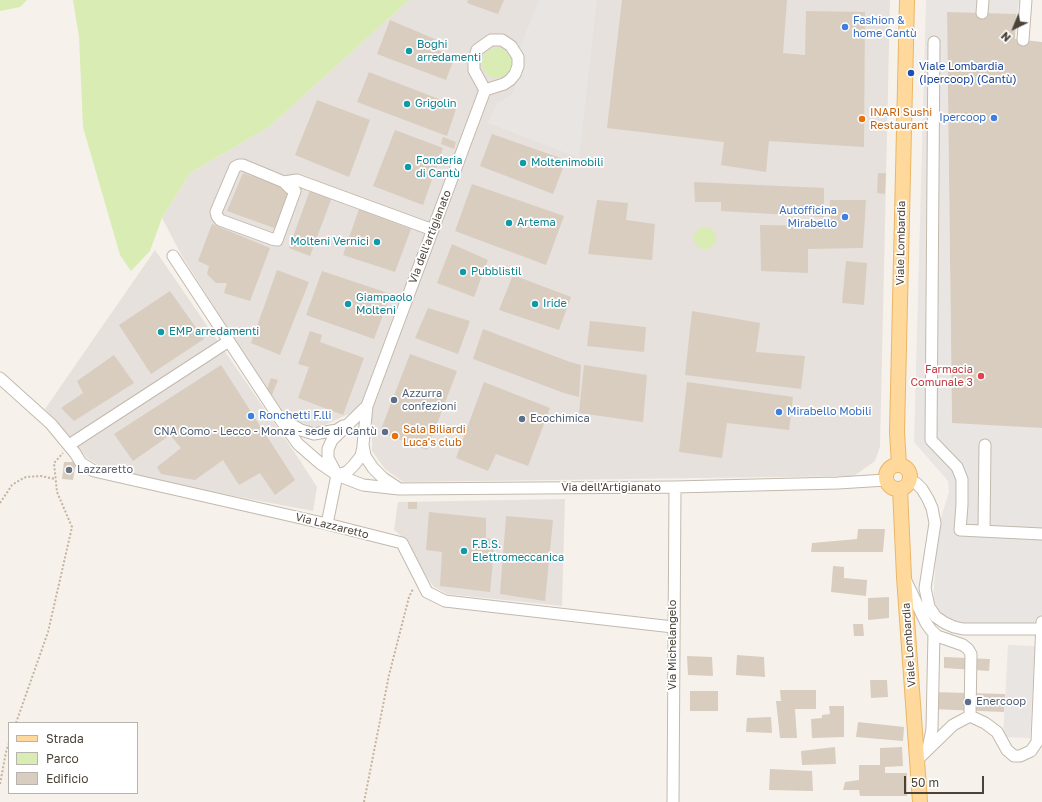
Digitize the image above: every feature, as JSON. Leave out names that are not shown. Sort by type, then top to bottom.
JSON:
[{"type":"main road","name":"Viale Lombardia","points":[[899,465],[897,432],[905,21],[907,0]]},
{"type":"main road","name":"Viale Lombardia","points":[[905,21],[912,4],[916,0]]},
{"type":"main road","points":[[899,465],[908,470],[910,474],[905,485],[897,489],[890,486],[886,480],[889,469],[892,466],[899,465]]},
{"type":"main road","name":"Viale Lombardia","points":[[905,485],[904,577],[920,802]]},
{"type":"street","points":[[982,13],[983,0]]},
{"type":"street","points":[[1023,40],[1026,0]]},
{"type":"street","points":[[491,40],[502,40],[511,46],[518,57],[518,66],[515,74],[510,80],[504,84],[486,90],[474,70],[474,60],[477,50],[491,40]]},
{"type":"street","points":[[934,42],[931,440],[957,467],[962,479],[960,530],[1042,534]]},
{"type":"street","name":"Via dell'artigianato","points":[[399,489],[383,478],[373,468],[365,456],[364,445],[367,406],[486,90]]},
{"type":"street","points":[[284,182],[295,191],[276,240],[220,220],[216,216],[216,212],[236,168],[239,165],[243,165],[284,182],[298,180],[433,230]]},
{"type":"street","name":"Via dell'Artigianato","points":[[173,256],[298,444],[321,464],[337,475],[363,486],[399,489],[675,487],[838,483],[886,480]]},
{"type":"street","points":[[69,445],[229,341]]},
{"type":"street","name":"Via Lazzaretto","points":[[0,378],[50,424],[69,445],[81,463],[94,471],[327,524],[402,543],[427,592],[445,601],[673,627]]},
{"type":"street","name":"Via dell'Artigianato","points":[[337,475],[328,458],[328,449],[332,440],[367,406]]},
{"type":"street","name":"Via dell'Artigianato","points":[[278,416],[301,430],[314,434],[337,430],[350,422]]},
{"type":"street","points":[[327,524],[337,475],[347,472],[354,465],[361,456],[364,445]]},
{"type":"street","points":[[984,531],[985,445]]},
{"type":"street","points":[[905,485],[916,483],[922,489],[928,499],[933,515],[934,522],[925,588],[929,608],[936,616],[949,625],[963,629],[1042,630]]},
{"type":"street","name":"Via Michelangelo","points":[[673,802],[675,487]]},
{"type":"street","points":[[904,577],[926,623],[934,633],[938,636],[963,645],[971,654],[970,716]]},
{"type":"street","points":[[970,716],[985,723],[996,732],[1007,750],[1014,756],[1020,756],[1031,751],[1037,742],[1042,622]]},
{"type":"street","points":[[928,749],[932,729],[934,633]]},
{"type":"street","points":[[917,760],[953,725],[970,716]]},
{"type":"path","points":[[16,722],[48,632],[72,527],[57,492],[54,463],[69,445]]},
{"type":"path","points":[[0,503],[12,485],[26,477],[41,476],[55,478]]},
{"type":"path","points":[[364,802],[389,676],[409,597],[420,579]]},
{"type":"path","points":[[0,784],[8,746]]},
{"type":"shaded area","points":[[409,0],[890,0],[880,447],[875,461],[854,476],[403,482],[385,469],[372,451],[372,417],[353,412],[316,429],[281,413],[182,256],[162,218],[190,173],[269,127]]},
{"type":"shaded area","points":[[539,0],[597,0],[579,158],[488,123],[497,103],[512,94],[518,80],[522,68],[520,47]]},
{"type":"shaded area","points":[[926,0],[1019,0],[1017,16],[947,12],[952,422],[1042,428],[1042,623],[967,627],[947,619],[939,611],[933,601],[941,518],[949,492],[948,481],[914,442]]},
{"type":"shaded area","points":[[155,250],[317,487],[313,511],[112,473],[87,458],[45,409]]},
{"type":"shaded area","points":[[565,499],[562,606],[447,594],[433,586],[419,566],[409,542],[394,530],[398,502]]},
{"type":"shaded area","points":[[1008,645],[1035,646],[1030,738],[1003,737]]},
{"type":"green space","points":[[0,0],[27,0],[20,7],[0,11]]},
{"type":"green space","points":[[73,0],[409,0],[269,127],[190,173],[162,218],[150,251],[131,271],[120,255],[83,127],[79,37]]},
{"type":"green space","points":[[497,48],[503,49],[511,57],[511,69],[503,77],[497,78],[491,77],[483,69],[482,63],[483,57],[491,49]]},
{"type":"green space","points":[[705,227],[713,230],[716,238],[713,246],[705,249],[697,246],[694,238],[697,230]]},
{"type":"building","points":[[468,0],[504,0],[498,14],[467,3]]},
{"type":"building","points":[[622,0],[787,0],[783,53],[805,55],[806,11],[865,12],[864,147],[769,141],[766,172],[721,165],[724,142],[607,128]]},
{"type":"building","points":[[947,12],[1016,14],[1015,39],[1042,42],[1042,428],[952,423]]},
{"type":"building","name":"Boghi arredamenti","points":[[390,20],[437,40],[432,48],[455,56],[446,80],[377,54]]},
{"type":"building","name":"Grigolin","points":[[369,72],[457,106],[447,136],[357,102]]},
{"type":"building","points":[[317,100],[370,120],[349,177],[295,155]]},
{"type":"building","name":"Fonderia di Cantù","points":[[395,130],[443,148],[423,205],[373,186]]},
{"type":"building","name":"Moltenimobili","points":[[492,134],[566,160],[553,194],[480,166]]},
{"type":"building","points":[[443,137],[456,142],[454,149],[441,144]]},
{"type":"building","points":[[243,173],[292,190],[277,229],[227,211]]},
{"type":"building","points":[[878,173],[886,173],[885,194],[877,193]]},
{"type":"building","points":[[694,182],[824,188],[824,217],[721,211],[721,202],[695,202]]},
{"type":"building","name":"Artema","points":[[472,184],[564,216],[546,265],[455,231]]},
{"type":"building","points":[[310,190],[332,197],[310,256],[289,248]]},
{"type":"building","points":[[597,200],[628,203],[626,220],[655,224],[652,260],[588,254]]},
{"type":"building","points":[[830,200],[866,200],[863,248],[808,249],[808,273],[761,271],[760,225],[829,226]]},
{"type":"building","name":"Molteni Vernici","points":[[359,209],[411,229],[395,272],[343,255]]},
{"type":"building","points":[[212,224],[270,248],[250,301],[224,293],[227,283],[216,283],[207,274],[209,266],[198,261]]},
{"type":"building","name":"Pubblistil","points":[[452,244],[488,260],[474,297],[437,283]]},
{"type":"building","points":[[846,261],[867,263],[864,305],[842,303]]},
{"type":"building","points":[[277,270],[309,282],[280,355],[251,343]]},
{"type":"building","name":"Giampaolo Molteni","points":[[322,271],[391,294],[374,339],[306,315]]},
{"type":"building","name":"Iride","points":[[513,275],[571,297],[559,330],[499,310]]},
{"type":"building","name":"EMP arredamenti","points":[[170,291],[204,339],[151,374],[119,325]]},
{"type":"building","points":[[428,308],[470,321],[458,354],[415,338]]},
{"type":"building","points":[[692,311],[760,323],[756,352],[805,356],[801,389],[685,375]]},
{"type":"building","points":[[590,321],[646,327],[644,352],[587,346]]},
{"type":"building","points":[[483,329],[581,365],[579,397],[564,393],[473,359]]},
{"type":"building","points":[[310,331],[322,335],[320,342],[364,358],[343,415],[298,398],[309,367],[298,364]]},
{"type":"building","points":[[410,354],[457,371],[427,450],[380,432]]},
{"type":"building","points":[[114,355],[134,383],[74,421],[61,408],[83,393],[77,381]]},
{"type":"building","points":[[221,365],[295,480],[275,495],[260,473],[239,485],[223,460],[195,480],[161,474],[157,467],[181,448],[170,435],[133,461],[114,434]]},
{"type":"building","points":[[584,365],[647,375],[643,422],[579,413]]},
{"type":"building","points":[[271,378],[278,380],[272,395],[266,392]]},
{"type":"building","points":[[484,382],[550,408],[528,466],[496,454],[488,471],[456,458]]},
{"type":"building","points":[[687,382],[793,397],[789,430],[727,423],[722,458],[679,452]]},
{"type":"building","name":"Lazzaretto","points":[[64,462],[76,462],[73,480],[62,479]]},
{"type":"building","points":[[408,502],[417,502],[417,509],[408,509]]},
{"type":"building","name":"F.B.S. Elettromeccanica","points":[[429,512],[486,518],[486,538],[495,540],[490,592],[440,586],[442,552],[426,550]]},
{"type":"building","points":[[506,516],[553,520],[545,601],[500,594]]},
{"type":"building","points":[[858,529],[885,529],[883,552],[811,552],[812,543],[857,539]]},
{"type":"building","points":[[833,566],[844,567],[844,578],[867,580],[866,596],[831,592]]},
{"type":"building","points":[[889,597],[889,618],[868,620],[868,598]]},
{"type":"building","points":[[853,624],[863,624],[864,636],[854,636]]},
{"type":"building","points":[[737,655],[764,657],[765,677],[736,675]]},
{"type":"building","points":[[687,656],[712,657],[713,676],[688,675]]},
{"type":"building","points":[[944,657],[990,659],[989,671],[944,668]]},
{"type":"building","points":[[870,680],[887,680],[888,697],[871,698]]},
{"type":"building","points":[[780,690],[816,690],[816,709],[795,709],[797,738],[780,738],[776,701],[781,701]]},
{"type":"building","points":[[690,691],[718,691],[718,711],[690,711]]},
{"type":"building","name":"Enercoop","points":[[932,692],[1005,694],[1004,712],[932,709]]},
{"type":"building","points":[[829,706],[844,706],[844,737],[812,738],[811,719],[822,718],[822,715],[830,714]]},
{"type":"building","points":[[771,717],[772,733],[746,732],[747,718]]},
{"type":"building","points":[[858,722],[904,727],[903,741],[856,737]]},
{"type":"building","points":[[835,747],[836,764],[802,765],[801,751]]},
{"type":"building","points":[[902,747],[903,766],[885,767],[885,773],[907,773],[907,796],[860,796],[859,790],[843,790],[845,782],[859,780],[859,765],[880,765],[880,748]]},
{"type":"building","points":[[770,769],[812,771],[813,791],[769,790]]},
{"type":"place","name":"Fashion & home Cantù","points":[[845,27]]},
{"type":"place","name":"Boghi arredamenti","points":[[409,51]]},
{"type":"place","name":"Viale Lombardia (Ipercoop) (Cantù)","points":[[911,73]]},
{"type":"place","name":"Grigolin","points":[[407,104]]},
{"type":"place","name":"Ipercoop","points":[[994,118]]},
{"type":"place","name":"INARI Sushi Restaurant","points":[[862,119]]},
{"type":"place","name":"Moltenimobili","points":[[523,163]]},
{"type":"place","name":"Fonderia di Cantù","points":[[408,167]]},
{"type":"place","name":"Autofficina Mirabello","points":[[845,217]]},
{"type":"place","name":"Artema","points":[[509,223]]},
{"type":"place","name":"Molteni Vernici","points":[[377,242]]},
{"type":"place","name":"Pubblistil","points":[[463,272]]},
{"type":"place","name":"Giampaolo Molteni","points":[[348,304]]},
{"type":"place","name":"Iride","points":[[535,304]]},
{"type":"place","name":"EMP arredamenti","points":[[161,332]]},
{"type":"place","name":"Farmacia Comunale 3","points":[[981,376]]},
{"type":"place","name":"Azzurra confezioni","points":[[394,400]]},
{"type":"place","name":"Mirabello Mobili","points":[[779,412]]},
{"type":"place","name":"Ronchetti F.lli","points":[[251,416]]},
{"type":"place","name":"Ecochimica","points":[[522,419]]},
{"type":"place","name":"CNA Como - Lecco - Monza - sede di Cantù","points":[[385,432]]},
{"type":"place","name":"Sala Biliardi Luca's club","points":[[395,436]]},
{"type":"place","name":"Lazzaretto","points":[[69,470]]},
{"type":"place","name":"F.B.S. Elettromeccanica","points":[[464,551]]},
{"type":"place","name":"Enercoop","points":[[968,702]]}]
